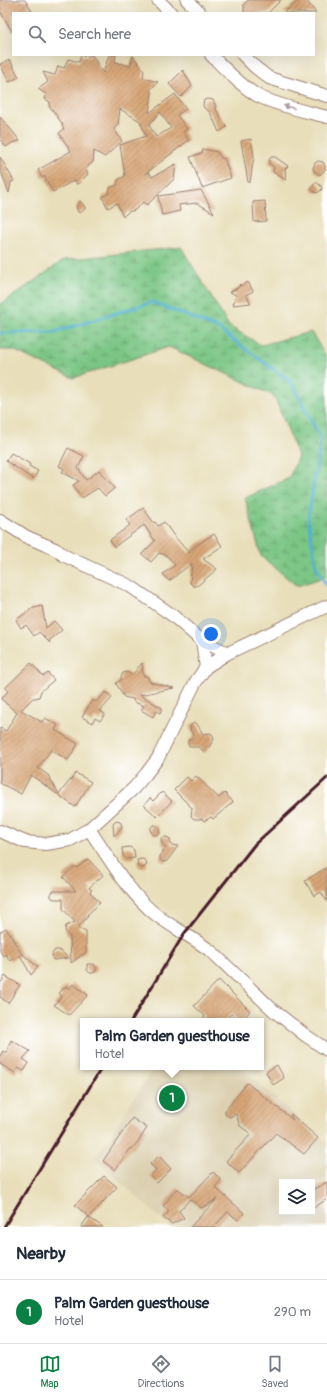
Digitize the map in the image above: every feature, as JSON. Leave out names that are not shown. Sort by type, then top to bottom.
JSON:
[{"type":"street","points":[[158,0],[170,12]]},
{"type":"street","points":[[187,0],[199,12]]},
{"type":"street","points":[[212,56],[243,86],[259,96],[283,105],[327,117]]},
{"type":"street","points":[[244,56],[269,78],[327,96]]},
{"type":"street","points":[[0,520],[27,536],[55,549],[65,556],[130,586],[172,615],[202,642],[228,654]]},
{"type":"street","points":[[0,831],[25,842],[46,844],[70,840],[89,829],[134,788],[158,758],[195,683],[206,667],[228,654],[327,606]]},
{"type":"street","points":[[202,642],[206,667]]},
{"type":"street","points":[[89,829],[131,888],[155,914],[212,952],[273,1010],[327,1050]]},
{"type":"shaded area","points":[[152,1070],[243,1070],[325,1142],[327,1141],[327,1179],[315,1184],[315,1179],[279,1179],[279,1215],[315,1215],[315,1198],[327,1216],[327,1227],[170,1227],[95,1159]]},
{"type":"green space","points":[[181,247],[229,326],[261,345],[311,332],[327,358],[327,576],[297,586],[261,556],[245,498],[289,478],[298,456],[274,396],[169,347],[73,378],[13,350],[0,350],[0,303],[3,303],[64,260]]},
{"type":"building","points":[[0,0],[25,0],[32,12],[12,12],[12,31],[0,11]]},
{"type":"building","points":[[248,0],[281,0],[269,12],[244,12],[244,4]]},
{"type":"building","points":[[300,0],[306,0],[316,13],[315,12],[284,12]]},
{"type":"building","points":[[81,56],[93,56],[103,73],[109,56],[116,56],[115,62],[130,66],[133,56],[144,71],[143,78],[158,82],[150,90],[152,93],[149,113],[175,94],[186,109],[177,115],[187,129],[183,132],[189,140],[145,174],[149,172],[152,177],[176,164],[174,179],[147,205],[143,202],[135,210],[128,212],[123,217],[117,203],[108,208],[102,197],[109,193],[110,188],[117,185],[118,180],[125,176],[120,145],[146,136],[140,121],[120,109],[118,125],[114,129],[122,141],[105,157],[94,151],[93,162],[85,169],[88,174],[77,185],[75,180],[53,192],[44,176],[42,178],[38,170],[71,151],[59,133],[64,129],[62,126],[63,125],[49,107],[50,102],[45,99],[46,94],[38,89],[48,82],[43,72],[55,75],[58,66],[64,68],[68,59],[79,62]],"holes":[[[160,112],[171,128],[156,137],[149,125]]]},
{"type":"building","points":[[10,60],[19,77],[9,82],[0,64]]},
{"type":"building","points":[[183,70],[192,86],[181,97],[169,84]]},
{"type":"building","points":[[204,100],[213,100],[215,108],[227,127],[219,132],[210,112],[204,108],[203,105]]},
{"type":"building","points":[[0,117],[20,141],[12,143],[6,147],[0,139]]},
{"type":"building","points":[[251,139],[254,156],[250,182],[248,182],[241,141]]},
{"type":"building","points":[[203,149],[217,152],[222,159],[224,158],[231,178],[202,188],[190,157],[202,153]]},
{"type":"building","points":[[0,157],[14,181],[11,182],[9,193],[0,169]]},
{"type":"building","points":[[271,157],[275,157],[288,166],[285,169],[286,180],[273,172],[274,167],[269,164]]},
{"type":"building","points":[[318,161],[323,162],[325,166],[325,170],[320,175],[314,171],[313,168],[315,163]]},
{"type":"building","points":[[316,182],[322,189],[316,193],[311,189]]},
{"type":"building","points":[[201,190],[214,213],[197,203],[179,205],[180,211],[162,215],[158,196]]},
{"type":"building","points":[[80,201],[85,209],[80,213],[76,207]]},
{"type":"building","points":[[265,201],[266,221],[254,222],[253,202]]},
{"type":"building","points":[[248,282],[253,291],[246,295],[251,303],[233,305],[236,295],[230,292],[239,287],[240,284],[241,286]]},
{"type":"building","points":[[68,448],[84,456],[78,468],[86,480],[99,470],[115,488],[105,496],[98,488],[82,498],[73,485],[79,481],[62,472],[64,469],[59,466]]},
{"type":"building","points":[[11,453],[30,464],[29,466],[38,471],[33,479],[6,461]]},
{"type":"building","points":[[143,508],[158,526],[164,522],[189,553],[195,546],[214,534],[222,546],[203,559],[217,569],[197,586],[193,586],[190,583],[192,563],[169,581],[163,574],[175,565],[166,555],[159,553],[151,562],[142,554],[155,541],[144,525],[114,547],[110,540],[130,525],[126,520]]},
{"type":"building","points":[[42,606],[46,628],[54,621],[62,630],[49,641],[50,643],[39,632],[34,636],[26,625],[21,628],[16,620],[30,609]]},
{"type":"building","points":[[31,663],[43,676],[48,673],[54,680],[41,691],[39,697],[33,698],[21,710],[42,722],[45,718],[58,725],[55,730],[78,744],[68,760],[51,750],[38,768],[48,775],[59,794],[76,773],[91,782],[75,807],[31,775],[21,794],[0,783],[0,728],[6,731],[17,713],[1,699],[8,691],[5,688]]},
{"type":"building","points":[[142,663],[143,675],[148,677],[150,682],[174,688],[140,695],[162,708],[160,713],[156,711],[153,717],[141,710],[144,706],[134,702],[133,699],[124,697],[116,683],[121,680],[123,673],[127,672],[132,675]]},
{"type":"building","points":[[106,692],[112,698],[100,711],[105,714],[100,721],[95,718],[92,723],[82,717],[92,700],[96,702]]},
{"type":"building","points":[[194,723],[197,724],[203,734],[210,733],[213,735],[214,739],[206,752],[199,747],[191,747],[188,745],[188,741],[194,736],[190,729],[191,725]]},
{"type":"building","points":[[196,776],[219,798],[225,793],[233,802],[213,819],[211,817],[204,821],[203,819],[194,819],[191,816],[192,808],[174,790],[187,777],[191,781]]},
{"type":"building","points":[[162,792],[172,801],[157,817],[144,805],[150,798],[153,801]]},
{"type":"building","points":[[118,821],[121,823],[122,827],[114,836],[113,824]]},
{"type":"building","points":[[154,824],[159,828],[160,834],[154,835],[151,832],[150,829]]},
{"type":"building","points":[[167,837],[170,839],[171,845],[178,846],[167,861],[163,862],[160,860],[160,856],[166,847],[162,844],[161,838]]},
{"type":"building","points":[[130,847],[134,850],[135,858],[127,859],[123,856],[122,848]]},
{"type":"building","points":[[88,859],[103,875],[89,888],[92,890],[90,892],[100,903],[87,915],[89,915],[78,928],[86,932],[86,952],[71,963],[70,937],[66,933],[65,929],[66,926],[75,922],[63,909],[63,899],[54,899],[51,897],[51,893],[54,891],[76,891],[63,877],[75,866],[77,868]]},
{"type":"building","points":[[143,859],[146,861],[147,865],[141,868],[138,866],[137,860]]},
{"type":"building","points":[[327,867],[327,902],[321,892],[314,896],[305,881]]},
{"type":"building","points":[[6,928],[21,953],[38,967],[31,975],[20,955],[10,961],[6,954],[3,956],[0,951],[0,932]]},
{"type":"building","points":[[55,950],[59,950],[69,958],[53,960],[52,954]]},
{"type":"building","points":[[87,964],[94,964],[96,971],[90,973],[87,970]]},
{"type":"building","points":[[5,976],[20,985],[8,1003],[0,997],[0,984]]},
{"type":"building","points":[[219,980],[250,1011],[244,1018],[236,1018],[231,1014],[228,1018],[203,1018],[205,1016],[194,1006]]},
{"type":"building","points":[[73,984],[88,995],[69,1015],[54,1005],[62,996],[59,993],[66,986],[69,989]]},
{"type":"building","points":[[11,1040],[30,1051],[23,1059],[29,1063],[24,1071],[18,1068],[15,1073],[0,1064],[0,1056],[3,1051],[6,1053]]},
{"type":"building","points":[[277,1065],[284,1078],[273,1085],[266,1072]]},
{"type":"building","points":[[247,1083],[293,1120],[290,1115],[291,1114],[318,1138],[304,1154],[276,1133],[239,1173],[226,1161],[251,1134],[240,1126],[236,1114],[229,1117],[225,1114],[225,1111]]},
{"type":"building","points":[[132,1118],[147,1128],[133,1149],[131,1148],[115,1170],[103,1161]]},
{"type":"building","points":[[159,1156],[171,1169],[157,1183],[150,1176],[156,1170],[150,1164]]},
{"type":"building","points":[[213,1172],[221,1180],[215,1187],[244,1213],[238,1220],[228,1212],[214,1227],[190,1227],[217,1199],[201,1208],[190,1199],[179,1211],[184,1218],[172,1224],[163,1218],[169,1211],[163,1206],[177,1188],[189,1197]]},
{"type":"building","points":[[104,1176],[117,1187],[89,1217],[75,1205]]},
{"type":"building","points":[[327,1182],[327,1199],[315,1207],[315,1188]]},
{"type":"building","points":[[88,1217],[103,1227],[81,1227]]},
{"type":"waterway","points":[[0,333],[55,332],[152,302],[217,328],[291,382],[321,439],[308,518],[316,566],[327,586]]},
{"type":"railway","points":[[133,1018],[184,934],[255,844],[327,778]]},
{"type":"railway","points":[[4,1227],[100,1070]]},
{"type":"place","name":"Palm Garden guesthouse","points":[[172,1098]]}]
